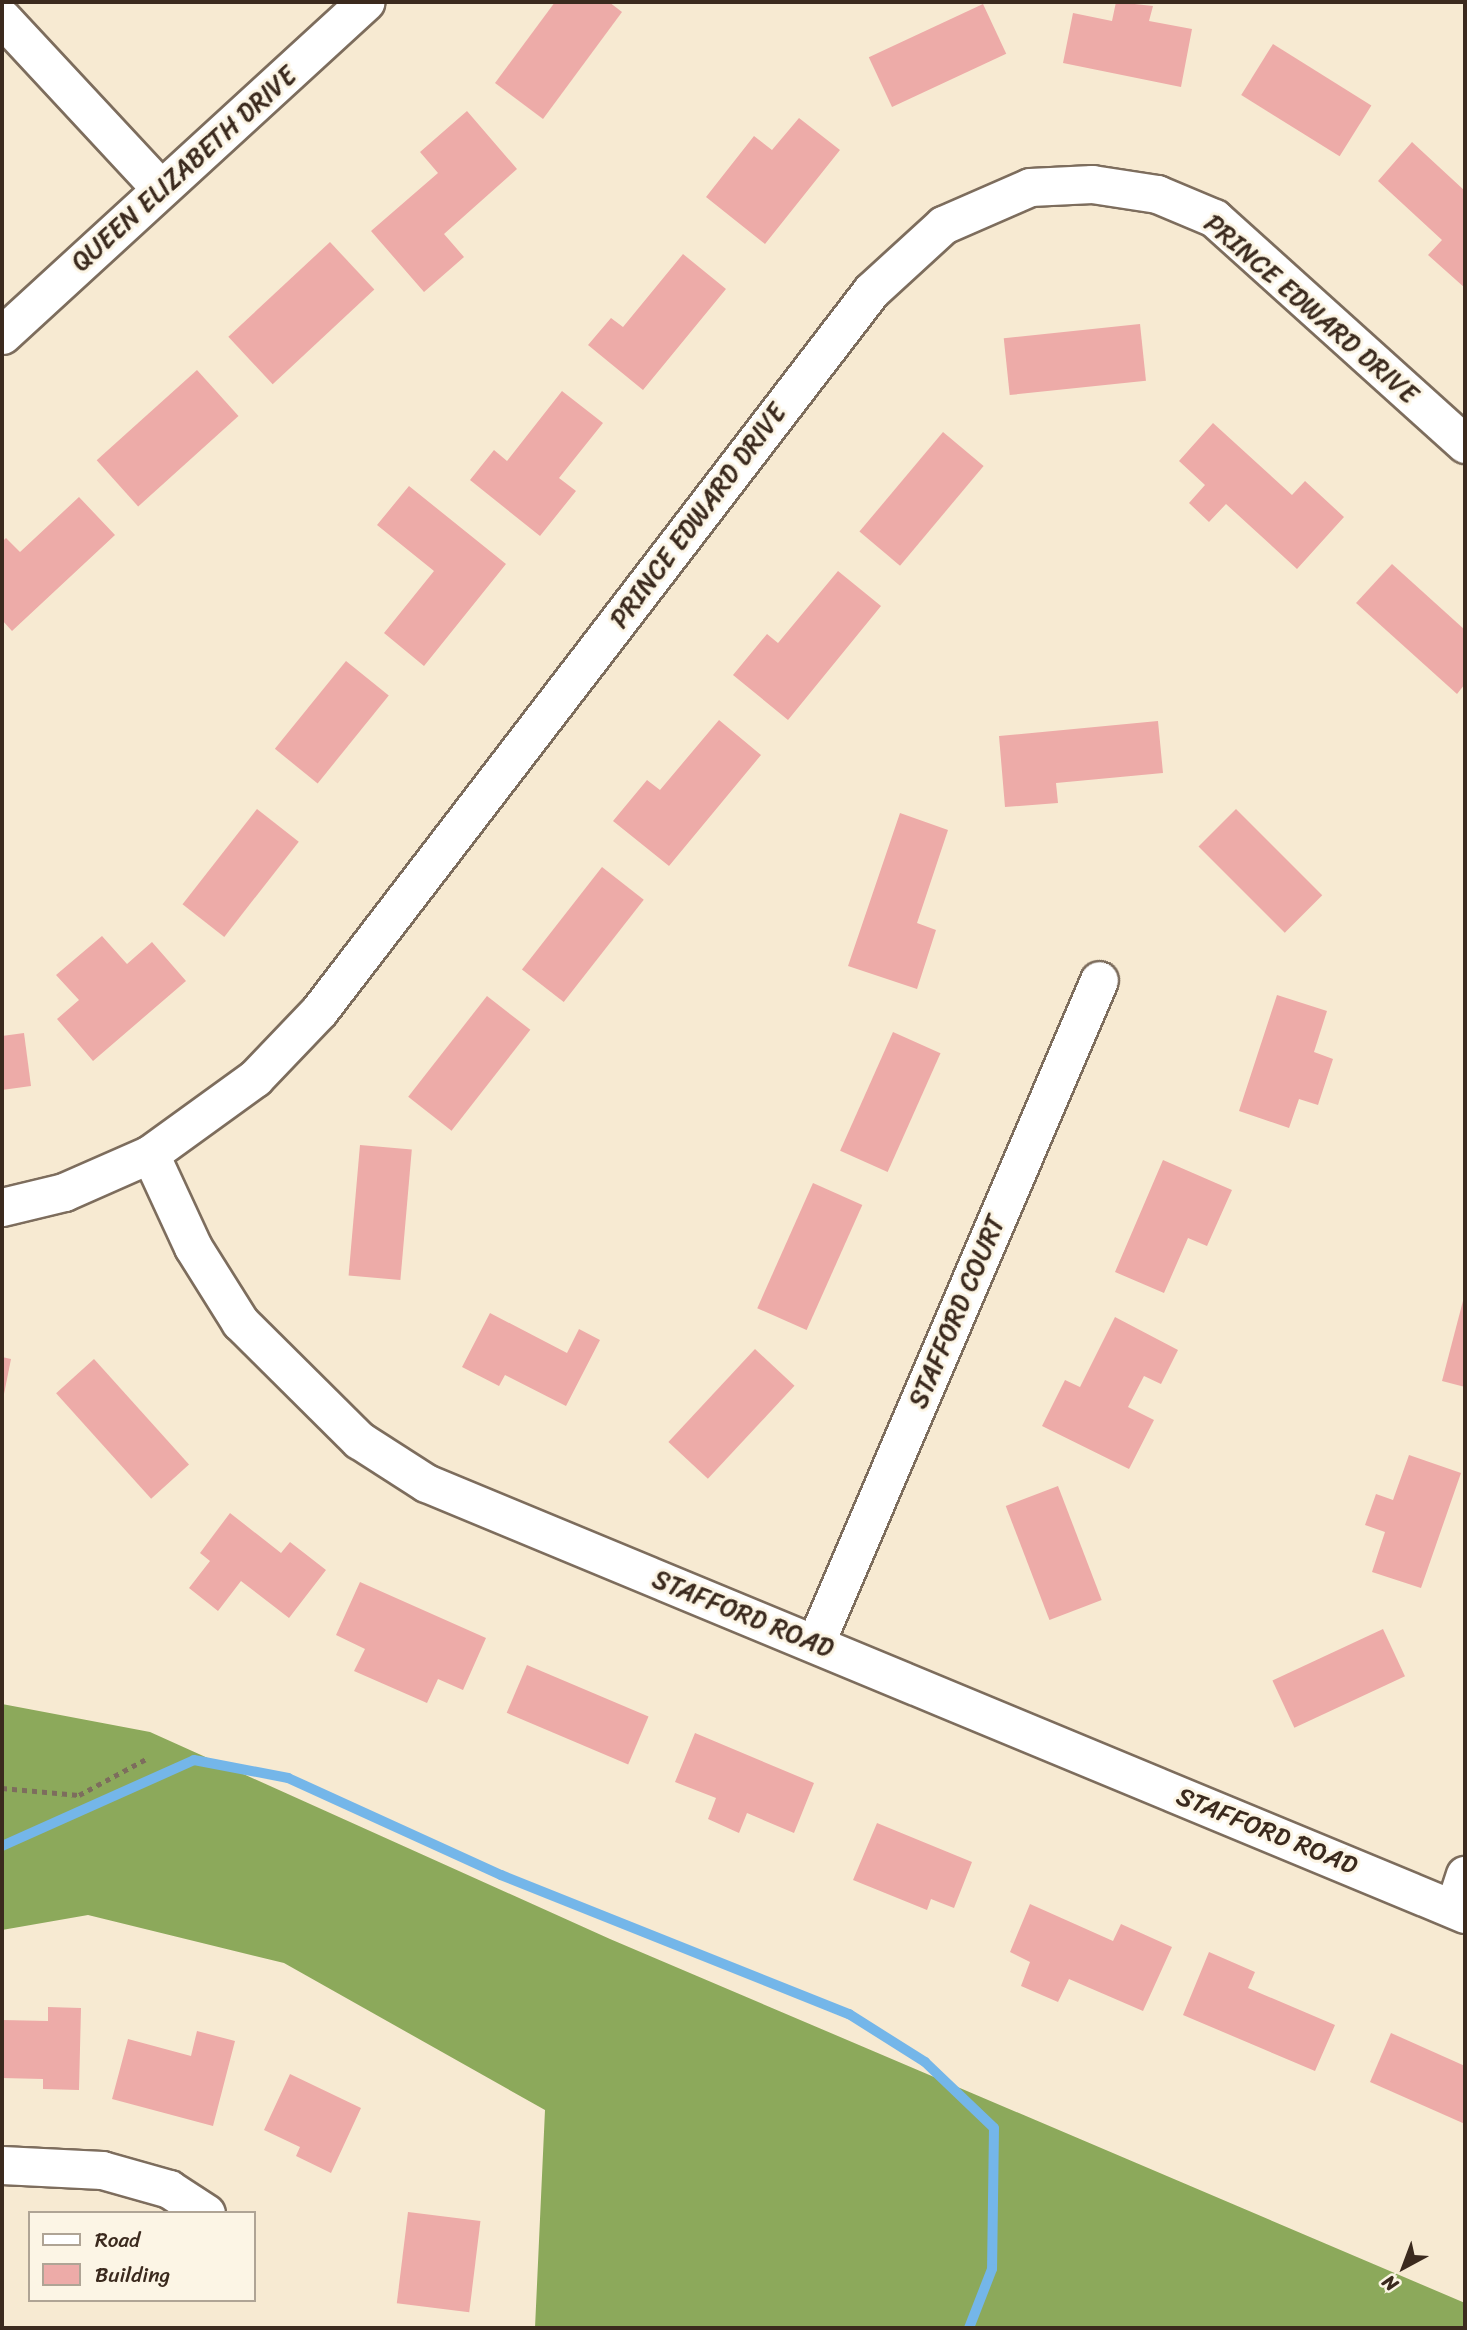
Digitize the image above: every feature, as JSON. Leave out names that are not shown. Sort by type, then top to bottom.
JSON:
[{"type":"street","name":"QUEEN ELIZABETH DRIVE","points":[[2,335],[366,2]]},
{"type":"street","points":[[2,18],[160,188]]},
{"type":"street","name":"PRINCE EDWARD DRIVE","points":[[2,1206],[64,1192],[150,1154],[256,1078],[319,1011],[871,291],[943,225],[1030,187],[1092,184],[1168,199],[1214,218],[1465,444]]},
{"type":"street","name":"STAFFORD COURT","points":[[815,1644],[1099,980]]},
{"type":"street","name":"STAFFORD ROAD","points":[[150,1154],[193,1247],[240,1322],[359,1440],[426,1483],[815,1644],[1461,1899]]},
{"type":"street","points":[[2,2165],[102,2170],[169,2189],[203,2211]]},
{"type":"path","points":[[2,1787],[79,1795],[146,1759]]},
{"type":"green space","points":[[2,1704],[150,1732],[610,1939],[1465,2303],[1465,2328],[535,2328],[545,2110],[284,1963],[88,1915],[2,1930]]},
{"type":"building","points":[[555,2],[609,2],[622,12],[543,119],[495,83]]},
{"type":"building","points":[[1116,2],[1153,6],[1149,21],[1192,29],[1181,87],[1063,63],[1073,13],[1112,21]]},
{"type":"building","points":[[983,4],[1006,54],[892,107],[869,57]]},
{"type":"building","points":[[1273,44],[1371,105],[1340,156],[1241,95]]},
{"type":"building","points":[[467,111],[517,169],[444,234],[464,257],[424,292],[371,231],[438,173],[420,152]]},
{"type":"building","points":[[799,118],[840,150],[765,244],[706,197],[754,136],[772,150]]},
{"type":"building","points":[[1412,142],[1465,191],[1465,288],[1428,255],[1442,240],[1378,181]]},
{"type":"building","points":[[330,242],[374,290],[273,384],[228,337]]},
{"type":"building","points":[[683,254],[726,289],[643,390],[588,345],[611,318],[623,327]]},
{"type":"building","points":[[1140,324],[1146,381],[1010,395],[1004,338]]},
{"type":"building","points":[[197,370],[238,416],[138,506],[97,460]]},
{"type":"building","points":[[562,391],[603,423],[559,478],[576,491],[540,536],[470,480],[494,450],[507,461]]},
{"type":"building","points":[[1213,423],[1292,495],[1305,481],[1344,517],[1297,569],[1226,504],[1209,522],[1189,503],[1205,485],[1179,461]]},
{"type":"building","points":[[943,432],[984,466],[900,566],[859,532]]},
{"type":"building","points":[[409,486],[506,564],[424,666],[384,633],[434,571],[377,525]]},
{"type":"building","points":[[79,497],[115,535],[12,631],[2,620],[2,542],[6,538],[20,552]]},
{"type":"building","points":[[1392,564],[1465,630],[1465,684],[1457,694],[1356,603]]},
{"type":"building","points":[[838,571],[881,606],[788,720],[733,675],[767,634],[778,643]]},
{"type":"building","points":[[346,661],[389,696],[318,783],[275,749]]},
{"type":"building","points":[[719,720],[761,755],[669,866],[613,821],[647,780],[660,790]]},
{"type":"building","points":[[1158,721],[1163,773],[1056,783],[1058,803],[1005,807],[999,736]]},
{"type":"building","points":[[257,809],[299,842],[224,937],[183,904]]},
{"type":"building","points":[[1236,809],[1322,895],[1285,933],[1199,846]]},
{"type":"building","points":[[900,813],[948,830],[917,923],[936,930],[917,989],[848,966]]},
{"type":"building","points":[[602,867],[644,900],[564,1002],[522,969]]},
{"type":"building","points":[[102,936],[127,964],[152,942],[186,981],[93,1061],[57,1019],[79,1000],[56,975]]},
{"type":"building","points":[[1277,995],[1327,1011],[1314,1052],[1333,1059],[1318,1105],[1299,1099],[1289,1128],[1239,1111]]},
{"type":"building","points":[[487,996],[530,1030],[452,1131],[408,1097]]},
{"type":"building","points":[[893,1032],[941,1053],[888,1172],[840,1151]]},
{"type":"building","points":[[24,1033],[31,1086],[2,1090],[2,1036]]},
{"type":"building","points":[[360,1145],[412,1150],[400,1280],[349,1276]]},
{"type":"building","points":[[1163,1160],[1232,1190],[1207,1246],[1188,1238],[1164,1293],[1115,1272]]},
{"type":"building","points":[[813,1183],[862,1205],[807,1330],[757,1308]]},
{"type":"building","points":[[1465,1297],[1465,1387],[1442,1381]]},
{"type":"building","points":[[490,1313],[567,1353],[579,1329],[600,1340],[566,1406],[505,1375],[499,1386],[462,1367]]},
{"type":"building","points":[[1115,1317],[1178,1350],[1161,1384],[1144,1376],[1128,1407],[1154,1420],[1129,1469],[1042,1426],[1065,1380],[1080,1387]]},
{"type":"building","points":[[755,1349],[794,1386],[708,1479],[668,1442]]},
{"type":"building","points":[[2,1357],[11,1359],[3,1399],[2,1399]]},
{"type":"building","points":[[94,1359],[189,1465],[151,1499],[56,1393]]},
{"type":"building","points":[[1409,1455],[1461,1473],[1421,1588],[1372,1572],[1385,1532],[1365,1525],[1376,1494],[1393,1500]]},
{"type":"building","points":[[1058,1486],[1102,1600],[1049,1620],[1006,1506]]},
{"type":"building","points":[[230,1513],[281,1553],[290,1542],[326,1570],[289,1618],[241,1581],[218,1611],[189,1588],[210,1561],[200,1553]]},
{"type":"building","points":[[360,1582],[486,1638],[463,1690],[438,1679],[427,1703],[354,1671],[365,1649],[336,1635]]},
{"type":"building","points":[[1383,1629],[1405,1676],[1294,1728],[1272,1681]]},
{"type":"building","points":[[527,1665],[649,1717],[628,1764],[507,1713]]},
{"type":"building","points":[[695,1733],[814,1783],[794,1833],[747,1813],[739,1833],[708,1819],[716,1798],[675,1782]]},
{"type":"building","points":[[877,1823],[972,1862],[954,1908],[931,1899],[927,1910],[853,1880]]},
{"type":"building","points":[[1030,1904],[1113,1941],[1121,1924],[1172,1947],[1143,2011],[1069,1979],[1058,2002],[1021,1986],[1030,1962],[1010,1952]]},
{"type":"building","points":[[1209,1952],[1255,1972],[1248,1988],[1335,2025],[1315,2071],[1183,2015]]},
{"type":"building","points":[[48,2007],[81,2008],[79,2090],[43,2089],[43,2079],[2,2078],[2,2020],[48,2021]]},
{"type":"building","points":[[197,2031],[235,2041],[213,2126],[112,2099],[128,2039],[191,2056]]},
{"type":"building","points":[[1391,2033],[1465,2066],[1465,2124],[1370,2082]]},
{"type":"building","points":[[290,2074],[361,2108],[331,2173],[296,2156],[300,2147],[264,2130]]},
{"type":"building","points":[[408,2212],[480,2221],[469,2312],[397,2303]]},
{"type":"waterway","points":[[2,1846],[194,1760],[288,1778],[501,1875],[849,2014],[925,2062],[994,2128],[992,2269],[969,2328]]}]
